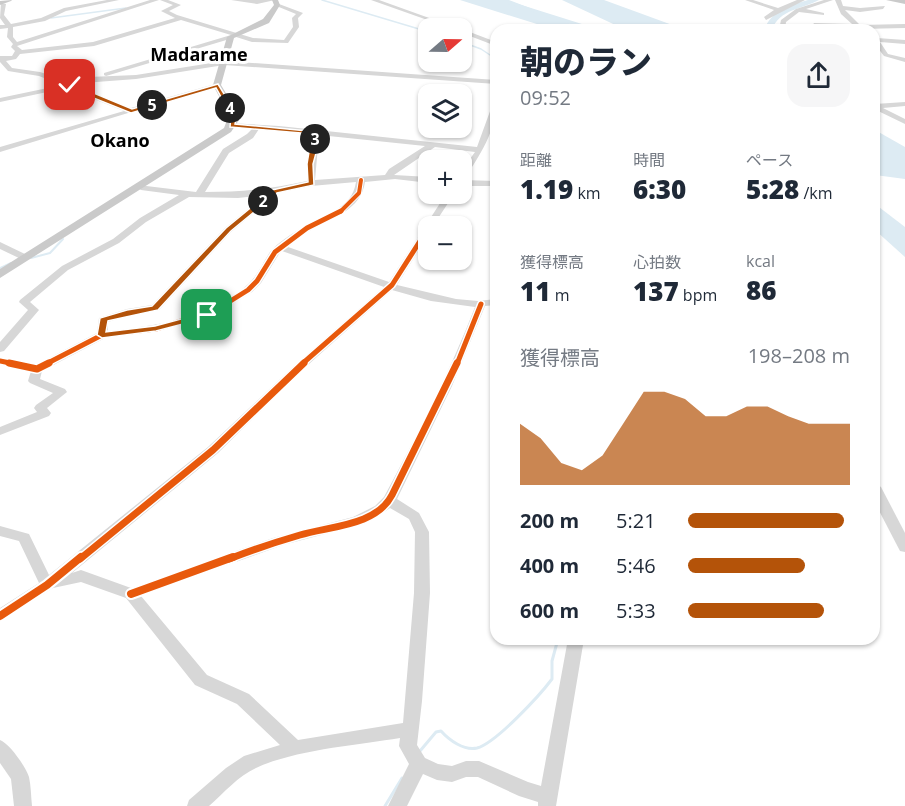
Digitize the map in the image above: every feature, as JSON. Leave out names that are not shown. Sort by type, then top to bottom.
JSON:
[{"type":"main road","points":[[889,0],[905,2]]},
{"type":"main road","points":[[0,274],[221,136],[232,126],[234,115],[218,85],[233,37],[266,21],[275,2]]},
{"type":"street","points":[[0,27],[56,16],[64,10],[116,0]]},
{"type":"street","points":[[16,44],[156,0]]},
{"type":"street","points":[[163,0],[178,5],[164,11],[233,37],[286,42],[296,27],[295,18],[300,13],[275,2],[234,0]]},
{"type":"street","points":[[374,0],[425,18]]},
{"type":"street","points":[[748,0],[778,10]]},
{"type":"street","points":[[771,0],[788,5]]},
{"type":"street","points":[[766,18],[798,0]]},
{"type":"street","points":[[783,24],[783,21],[798,10],[830,0]]},
{"type":"street","points":[[838,0],[848,19],[855,24]]},
{"type":"street","points":[[4,2],[1,16],[9,26],[10,37],[16,44],[14,47],[18,49],[18,52]]},
{"type":"street","points":[[843,8],[860,10],[881,2]]},
{"type":"street","points":[[798,10],[822,14]]},
{"type":"street","points":[[811,13],[807,18],[813,24]]},
{"type":"street","points":[[18,52],[94,44],[180,18]]},
{"type":"street","points":[[880,27],[905,26]]},
{"type":"street","points":[[472,35],[490,42]]},
{"type":"street","points":[[0,100],[69,85],[233,37]]},
{"type":"street","points":[[880,39],[905,42]]},
{"type":"street","points":[[880,45],[886,55],[905,60]]},
{"type":"street","points":[[0,59],[14,58],[18,52]]},
{"type":"street","points":[[0,59],[10,70],[40,74],[131,111]]},
{"type":"street","points":[[82,81],[136,77],[224,63],[490,82]]},
{"type":"street","points":[[0,150],[218,85]]},
{"type":"street","points":[[880,106],[905,104]]},
{"type":"street","points":[[880,109],[905,122]]},
{"type":"street","points":[[472,162],[480,150],[490,122]]},
{"type":"street","points":[[232,126],[315,132],[480,150]]},
{"type":"street","points":[[199,194],[226,151],[250,136],[256,128]]},
{"type":"street","points":[[311,183],[310,164],[315,146],[315,132]]},
{"type":"street","points":[[387,178],[392,171],[433,145]]},
{"type":"street","points":[[141,187],[187,194],[238,195],[274,191],[311,183],[387,178],[418,179]]},
{"type":"street","points":[[0,361],[37,369],[102,335],[156,329],[207,315],[248,290],[257,281],[275,252],[307,228],[339,213],[359,193],[361,180]]},
{"type":"street","points":[[472,183],[490,184]]},
{"type":"street","points":[[102,335],[103,320],[127,312],[154,308],[228,230],[274,191]]},
{"type":"street","points":[[0,349],[34,310],[24,302],[65,268],[116,241],[142,220],[187,194]]},
{"type":"street","points":[[0,616],[47,585],[213,450],[296,370],[392,285],[418,244]]},
{"type":"street","points":[[0,245],[20,260]]},
{"type":"street","points":[[283,248],[392,285],[440,298],[481,304],[490,303]]},
{"type":"street","points":[[131,594],[299,534],[359,519],[377,511],[389,501],[469,337],[481,304]]},
{"type":"street","points":[[0,431],[45,413],[40,408],[61,392],[34,381],[37,369]]},
{"type":"street","points":[[880,499],[905,547]]},
{"type":"street","points":[[389,501],[414,516],[422,532],[421,605],[414,701],[408,746],[419,764],[437,772],[452,774],[466,769],[479,769],[548,802],[575,645]]},
{"type":"street","points":[[0,531],[24,538],[47,585]]},
{"type":"street","points":[[47,585],[81,576],[131,594],[201,680],[243,699],[295,748]]},
{"type":"street","points":[[195,806],[232,774],[250,762],[295,748],[410,729]]},
{"type":"street","points":[[0,748],[20,777],[24,806]]},
{"type":"street","points":[[397,806],[419,764]]},
{"type":"shaded area","points":[[460,0],[509,0],[571,24],[537,24]]},
{"type":"shaded area","points":[[562,0],[604,0],[670,24],[613,24]]},
{"type":"shaded area","points":[[880,133],[905,147],[905,179],[880,176]]},
{"type":"shaded area","points":[[880,208],[905,227],[905,257],[880,234]]},
{"type":"waterway","points":[[322,0],[418,29]]},
{"type":"waterway","points":[[499,0],[577,24]]},
{"type":"waterway","points":[[770,24],[780,14],[816,0]]},
{"type":"waterway","points":[[51,18],[126,8]]},
{"type":"waterway","points":[[472,46],[490,55]]},
{"type":"waterway","points":[[31,258],[50,253],[63,239]]},
{"type":"waterway","points":[[0,268],[11,263]]},
{"type":"waterway","points":[[420,751],[436,732],[441,731],[457,744],[467,748],[477,748],[495,737],[528,707],[552,679],[552,661],[556,645]]},
{"type":"waterway","points":[[385,806],[402,778]]},
{"type":"cycle path","points":[[0,361],[37,369],[102,335],[156,329],[216,310],[248,290],[257,281],[275,252],[307,228],[339,213],[359,193],[361,180]]},
{"type":"cycle path","points":[[0,616],[47,585],[213,450],[296,370],[392,285],[418,244]]},
{"type":"cycle path","points":[[131,594],[236,556],[310,532],[346,524],[380,510],[390,499],[437,406],[481,304]]},
{"type":"district","name":"Madarame","points":[[199,54]]},
{"type":"district","name":"Okano","points":[[120,140]]},
{"type":"route","points":[[70,85],[68,86],[131,111],[218,85],[234,115],[232,126],[315,132],[315,146],[310,164],[311,183],[274,191],[228,230],[154,308],[127,312],[103,320],[102,335],[156,329],[207,315]]}]
